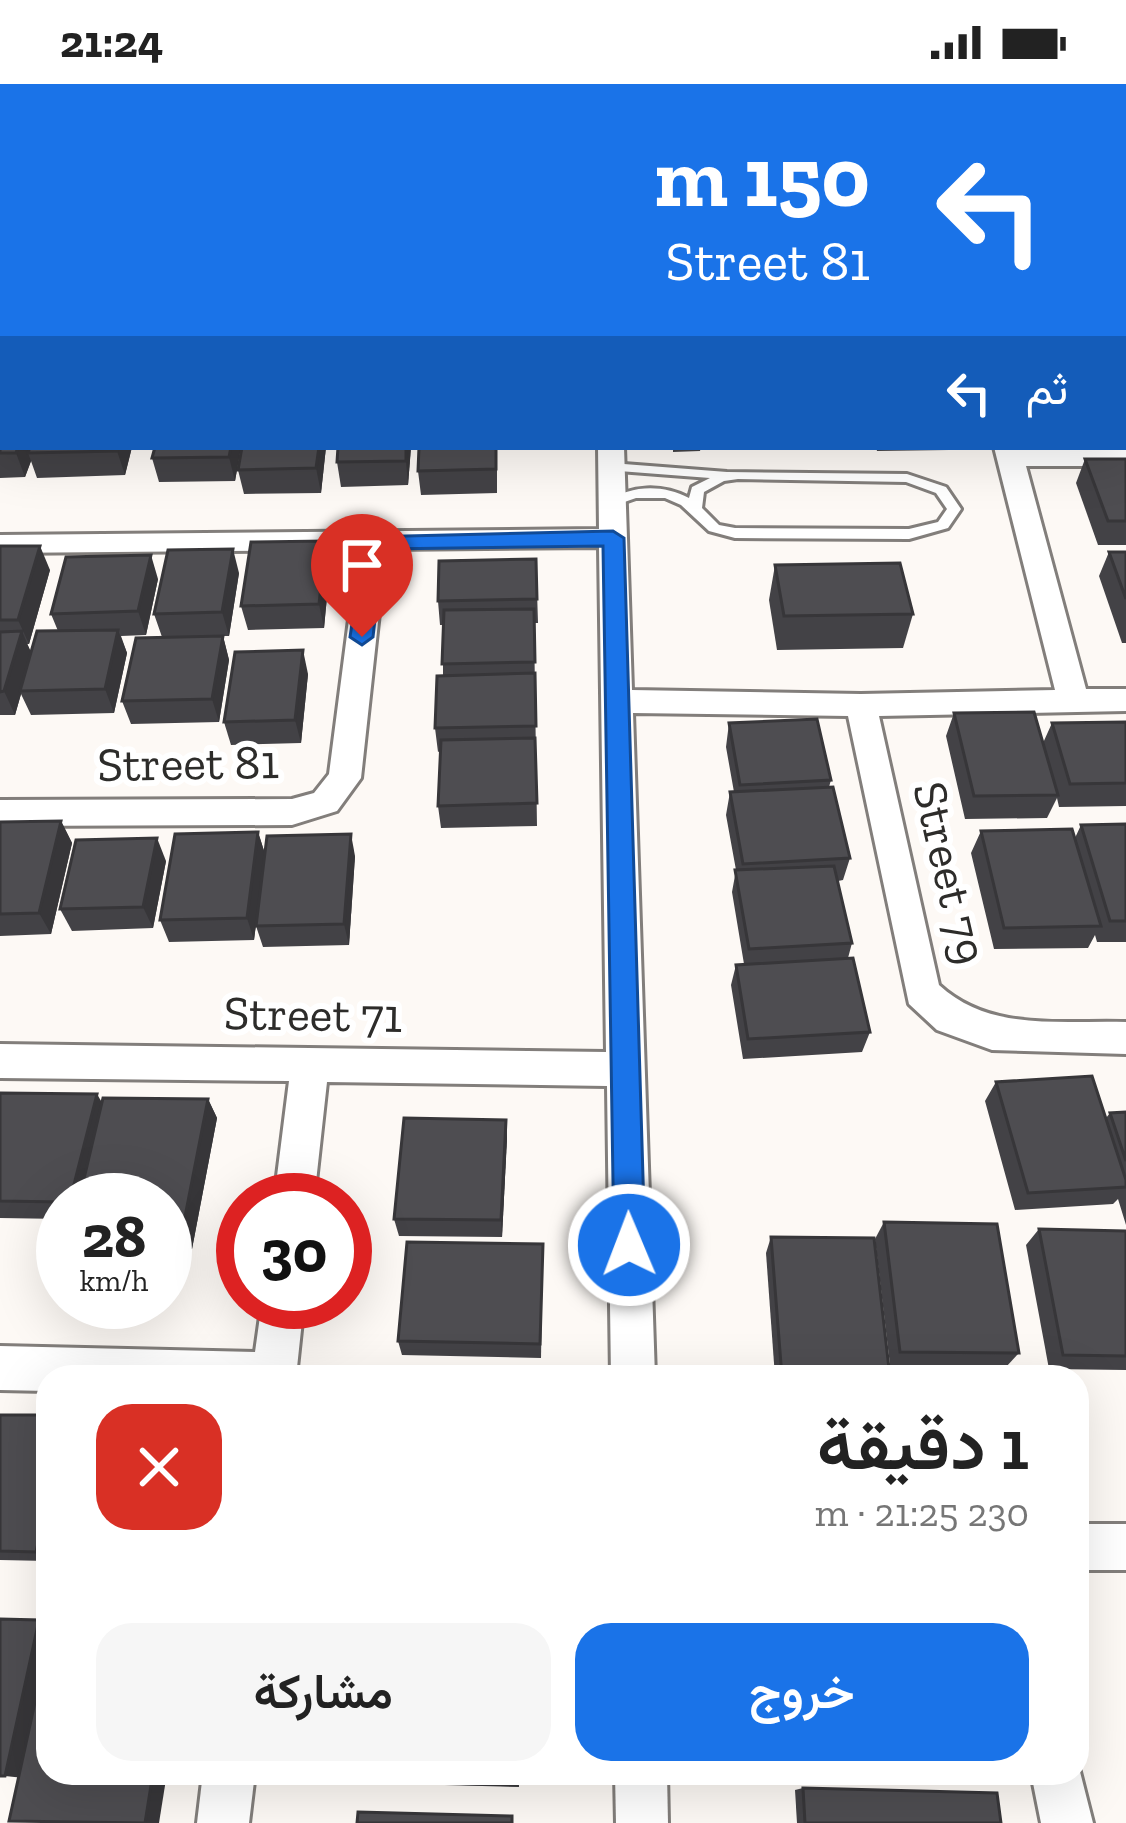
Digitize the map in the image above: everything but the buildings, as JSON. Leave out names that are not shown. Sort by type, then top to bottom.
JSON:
[{"type":"street","points":[[1073,699],[1008,452],[1126,458]]},
{"type":"street","points":[[612,472],[633,1365]]},
{"type":"street","points":[[0,544],[613,538]]},
{"type":"street","name":"Street 81","points":[[0,813],[292,812],[325,802],[344,778],[373,542]]},
{"type":"street","points":[[617,701],[861,705],[1126,700]]},
{"type":"street","name":"Street 79","points":[[861,705],[922,993],[950,1019],[992,1034],[1126,1038]]},
{"type":"street","name":"Street 71","points":[[0,1061],[625,1069]]},
{"type":"street","points":[[297,1173],[310,1065]]},
{"type":"street","points":[[275,1365],[280,1329]]},
{"type":"street","points":[[0,1368],[36,1369]]},
{"type":"street","points":[[1089,1547],[1126,1547]]},
{"type":"street","points":[[223,1823],[228,1785]]},
{"type":"street","points":[[641,1785],[642,1823]]},
{"type":"street","points":[[1059,1785],[1066,1823]]},
{"type":"lane","points":[[612,472],[907,478],[940,490],[954,508],[943,525],[926,531],[735,533],[714,528],[685,499],[612,472]]},
{"type":"lane","points":[[695,508],[697,490],[721,477],[738,475]]},
{"type":"route","points":[[362,637],[373,542],[613,538],[629,1245]]}]
